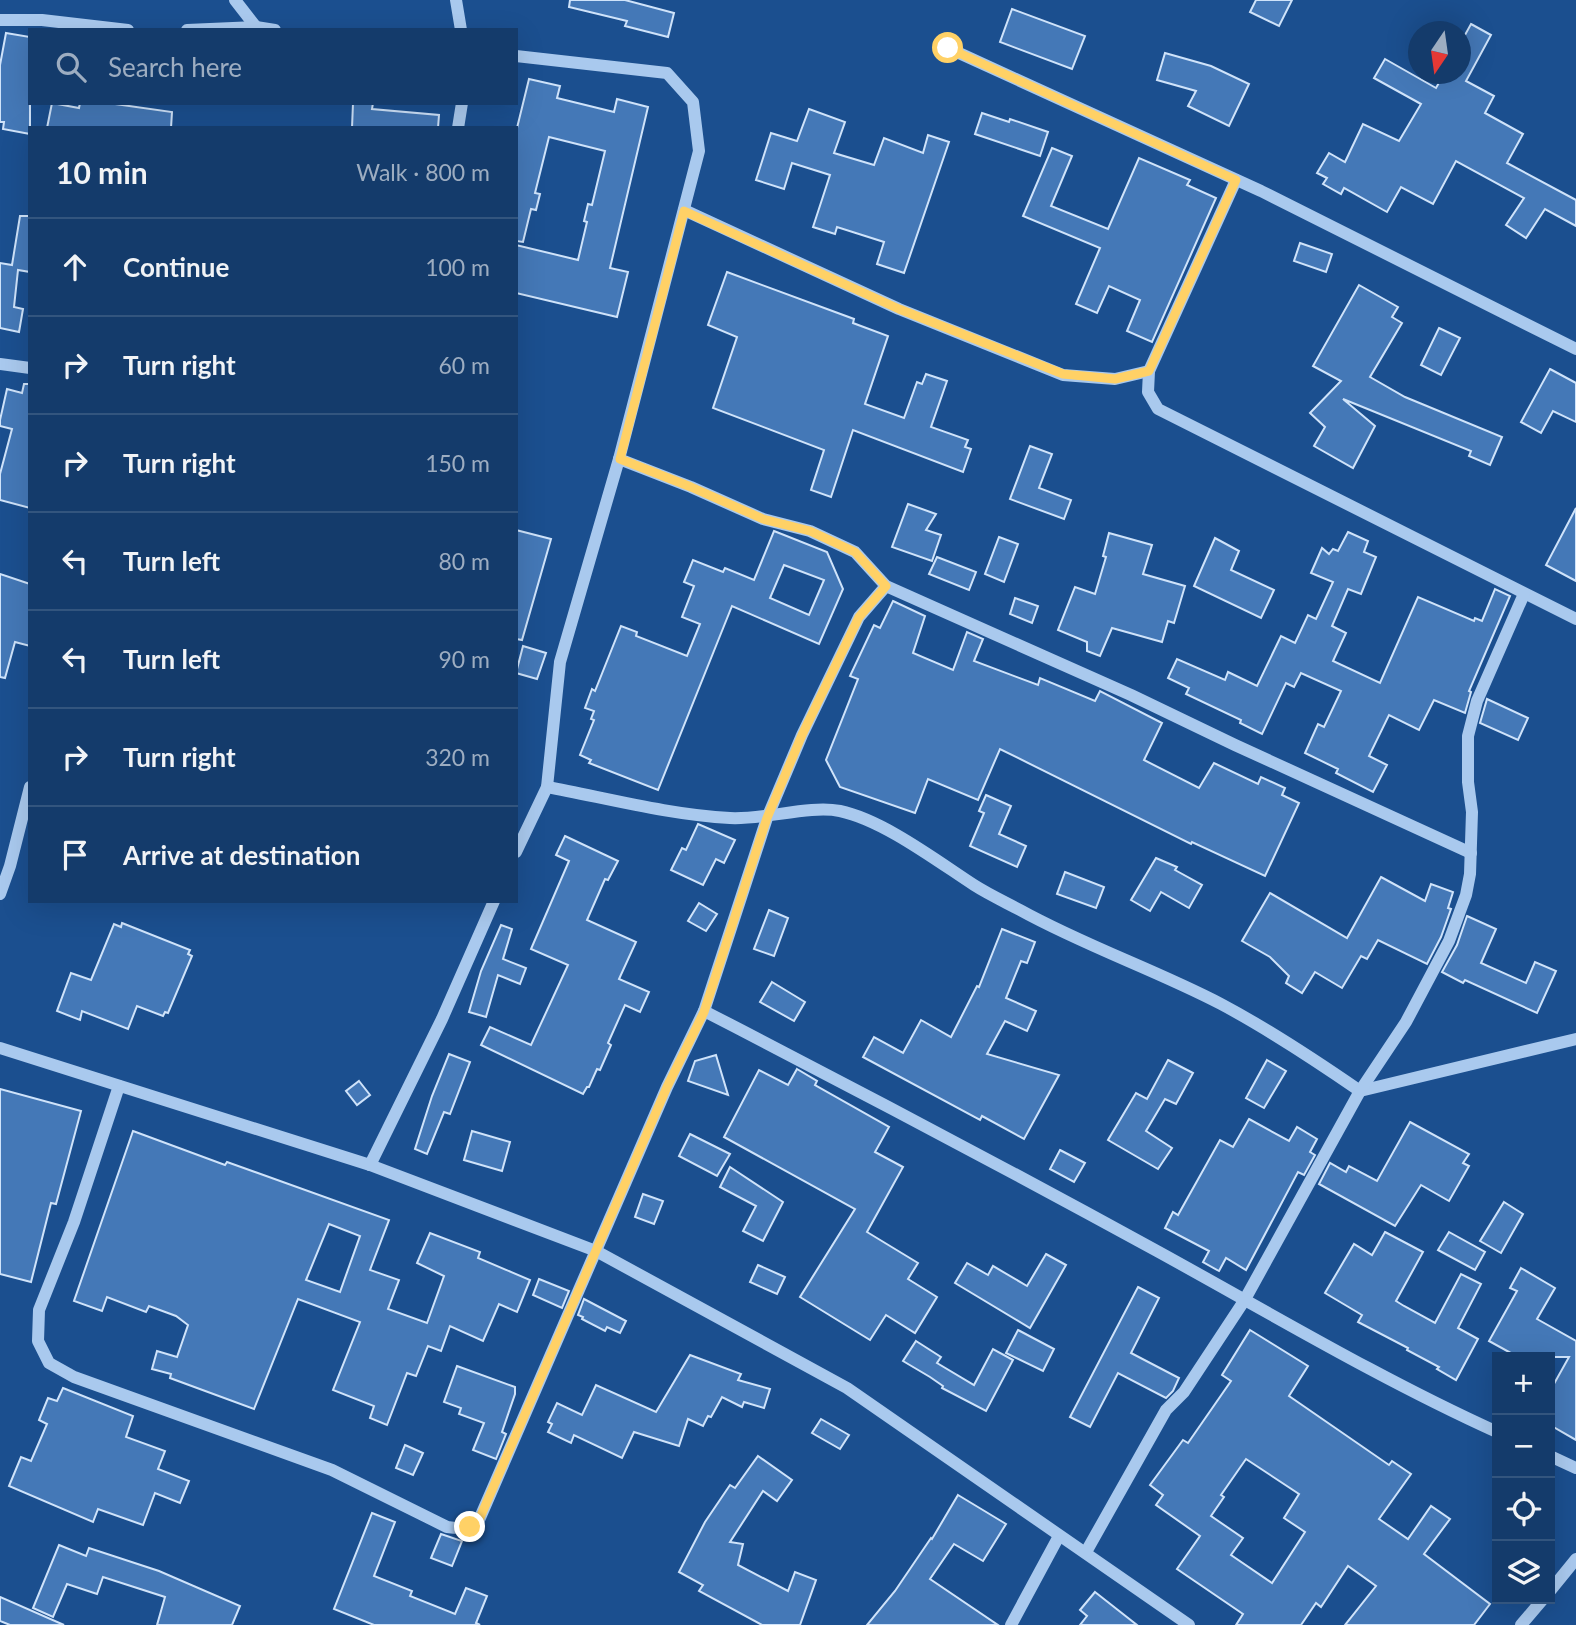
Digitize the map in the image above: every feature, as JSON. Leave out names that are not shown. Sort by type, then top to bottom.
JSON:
[{"type":"street","points":[[235,0],[257,27]]},
{"type":"street","points":[[456,0],[461,28]]},
{"type":"street","points":[[0,20],[42,20],[111,28]]},
{"type":"street","points":[[234,28],[263,28]]},
{"type":"street","points":[[948,48],[1236,180],[1576,349]]},
{"type":"street","points":[[518,55],[667,73],[693,102],[699,151],[620,459],[560,662],[547,787],[521,828]]},
{"type":"street","points":[[458,126],[462,105]]},
{"type":"street","points":[[1236,180],[1149,371],[1148,392],[1158,409],[1576,620]]},
{"type":"street","points":[[684,211],[899,309],[1063,374],[1115,379],[1149,371]]},
{"type":"street","points":[[0,364],[28,368]]},
{"type":"street","points":[[620,459],[763,519],[810,531],[855,552],[886,586],[1131,695],[1471,853]]},
{"type":"street","points":[[119,1086],[74,1222],[39,1310],[38,1341],[49,1363],[74,1377],[332,1470],[447,1527],[470,1527],[479,1520],[686,1046],[704,1012],[767,818],[802,735],[859,617],[886,586]]},
{"type":"street","points":[[1086,1552],[1166,1410],[1184,1392],[1244,1301],[1360,1091],[1406,1022],[1450,941],[1466,895],[1470,874],[1468,736],[1477,701],[1524,594]]},
{"type":"street","points":[[547,787],[717,817],[767,818],[827,810],[843,812],[884,829],[930,855],[976,887],[1026,914],[1220,1003],[1289,1043],[1360,1091],[1576,1040]]},
{"type":"street","points":[[0,894],[28,795]]},
{"type":"street","points":[[370,1165],[442,1019],[493,903]]},
{"type":"street","points":[[704,1012],[877,1100],[1244,1301],[1452,1412],[1492,1430]]},
{"type":"street","points":[[0,1048],[370,1165],[596,1251],[847,1388],[1189,1625]]},
{"type":"street","points":[[1555,1458],[1576,1468]]},
{"type":"street","points":[[1012,1625],[1059,1536]]},
{"type":"street","points":[[1555,1585],[1576,1559]]},
{"type":"street","points":[[1521,1625],[1539,1604]]},
{"type":"building","points":[[570,0],[625,0],[674,13],[668,37],[625,26],[627,21],[569,7]]},
{"type":"building","points":[[1256,0],[1292,0],[1279,26],[1250,12]]},
{"type":"building","points":[[1012,9],[1085,36],[1072,69],[1000,42]]},
{"type":"building","points":[[1471,24],[1491,35],[1471,72]]},
{"type":"building","points":[[6,33],[28,37],[28,134],[3,129],[4,122],[0,122],[0,65]]},
{"type":"building","points":[[1165,53],[1211,66],[1249,84],[1229,126],[1188,106],[1196,91],[1157,80]]},
{"type":"building","points":[[1385,59],[1408,72],[1408,84],[1429,84],[1436,88],[1438,84],[1471,84],[1494,96],[1485,113],[1523,134],[1507,163],[1576,200],[1576,226],[1545,209],[1526,238],[1506,225],[1524,198],[1456,161],[1433,204],[1401,187],[1387,212],[1344,188],[1341,194],[1323,184],[1327,178],[1317,173],[1329,153],[1345,162],[1363,124],[1399,141],[1421,104],[1374,78]]},
{"type":"building","points":[[529,79],[560,86],[557,98],[614,112],[617,99],[648,107],[610,268],[628,272],[617,317],[518,293],[518,245],[578,260],[587,222],[584,221],[588,204],[592,205],[605,151],[549,137],[535,193],[540,194],[536,210],[531,209],[523,242],[518,241],[517,126]]},
{"type":"building","points":[[52,105],[79,108],[80,105],[122,105],[172,112],[171,126],[47,126]]},
{"type":"building","points":[[353,105],[373,105],[372,109],[439,115],[438,126],[352,126]]},
{"type":"building","points":[[809,109],[845,122],[834,153],[874,165],[884,138],[923,153],[928,135],[949,142],[904,273],[877,264],[884,242],[837,227],[835,234],[813,227],[830,175],[792,163],[784,189],[756,180],[771,133],[797,141]]},
{"type":"building","points":[[982,113],[1048,132],[1040,156],[975,134]]},
{"type":"building","points":[[1052,148],[1072,156],[1051,206],[1108,229],[1139,158],[1190,180],[1187,185],[1216,198],[1152,342],[1127,331],[1140,300],[1109,286],[1097,313],[1076,304],[1100,248],[1023,216]]},
{"type":"building","points":[[20,216],[28,216],[28,272],[18,270],[14,307],[23,309],[19,332],[0,328],[0,263],[12,265]]},
{"type":"building","points":[[1300,243],[1332,254],[1326,272],[1294,261]]},
{"type":"building","points":[[727,272],[854,319],[853,323],[888,336],[865,404],[904,418],[917,382],[922,384],[926,374],[947,381],[931,427],[968,440],[965,447],[971,449],[963,472],[853,430],[831,497],[811,490],[824,450],[713,408],[737,337],[708,325]]},
{"type":"building","points":[[1359,285],[1398,307],[1392,317],[1402,323],[1370,377],[1405,397],[1502,437],[1490,465],[1469,456],[1471,451],[1343,399],[1375,426],[1353,468],[1314,446],[1325,427],[1310,413],[1341,381],[1313,366]]},
{"type":"building","points":[[1439,328],[1460,338],[1441,375],[1421,365]]},
{"type":"building","points":[[1550,369],[1576,383],[1576,422],[1553,411],[1541,433],[1521,422]]},
{"type":"building","points":[[24,384],[28,384],[28,507],[0,500],[0,474],[12,429],[0,426],[0,420],[7,389],[22,393]]},
{"type":"building","points":[[1030,446],[1052,454],[1039,488],[1071,500],[1064,519],[1010,499]]},
{"type":"building","points":[[908,504],[936,514],[926,530],[941,535],[932,561],[892,547]]},
{"type":"building","points":[[1576,508],[1576,581],[1546,565]]},
{"type":"building","points":[[518,531],[551,539],[522,640],[518,639]]},
{"type":"building","points":[[774,531],[827,552],[843,589],[819,644],[732,606],[658,790],[589,763],[591,760],[580,755],[594,720],[591,719],[594,711],[585,708],[592,689],[595,691],[621,626],[637,632],[636,636],[687,656],[700,624],[682,617],[694,586],[684,582],[693,560],[723,572],[725,568],[754,580]],"holes":[[[784,565],[824,580],[809,615],[770,598]]]},
{"type":"building","points":[[1348,532],[1368,541],[1364,552],[1376,557],[1361,594],[1348,589],[1332,626],[1346,633],[1333,661],[1380,683],[1418,597],[1474,621],[1475,618],[1482,621],[1495,589],[1510,596],[1469,691],[1471,692],[1465,713],[1434,700],[1419,730],[1389,715],[1369,756],[1387,765],[1373,792],[1336,773],[1338,769],[1305,753],[1318,724],[1324,727],[1341,691],[1301,673],[1294,687],[1286,683],[1262,734],[1240,723],[1241,720],[1186,694],[1189,688],[1168,678],[1177,659],[1225,680],[1228,672],[1257,686],[1281,636],[1295,643],[1308,615],[1316,619],[1333,582],[1311,573],[1322,548],[1329,554],[1333,549],[1338,551]]},
{"type":"building","points":[[1109,533],[1152,545],[1143,574],[1185,586],[1174,623],[1168,621],[1162,642],[1112,628],[1100,656],[1087,651],[1087,642],[1058,630],[1075,587],[1095,594],[1106,557],[1103,556]]},
{"type":"building","points":[[999,537],[1018,544],[1004,582],[985,574]]},
{"type":"building","points":[[1215,538],[1239,551],[1231,570],[1274,590],[1261,618],[1194,586]]},
{"type":"building","points":[[937,557],[976,572],[969,590],[929,574]]},
{"type":"building","points":[[0,574],[28,583],[28,645],[15,642],[5,678],[0,677]]},
{"type":"building","points":[[1015,598],[1038,606],[1032,623],[1010,614]]},
{"type":"building","points":[[893,601],[925,616],[913,653],[953,670],[967,632],[983,639],[974,661],[1038,685],[1040,678],[1095,701],[1100,691],[1162,723],[1144,760],[1199,788],[1214,763],[1258,784],[1261,777],[1285,788],[1282,795],[1299,803],[1265,876],[1192,842],[1191,844],[1000,749],[978,800],[928,779],[915,813],[840,787],[826,760],[858,679],[850,676],[874,625],[880,628]]},
{"type":"building","points":[[523,646],[546,653],[537,679],[518,674]]},
{"type":"building","points":[[1487,699],[1528,718],[1518,740],[1480,723]]},
{"type":"building","points":[[986,795],[1011,806],[999,834],[1026,846],[1017,867],[970,846],[984,813],[979,811]]},
{"type":"building","points":[[698,824],[735,840],[724,863],[716,859],[703,885],[671,870],[682,848],[686,850]]},
{"type":"building","points":[[565,836],[618,861],[608,880],[605,879],[587,920],[636,942],[619,979],[649,992],[640,1012],[625,1005],[608,1043],[611,1045],[600,1070],[597,1069],[583,1094],[481,1045],[490,1027],[531,1045],[568,965],[531,949],[569,861],[556,855]]},
{"type":"building","points":[[1156,858],[1177,867],[1175,870],[1202,885],[1189,908],[1161,892],[1150,911],[1131,900]]},
{"type":"building","points":[[1065,872],[1104,887],[1096,908],[1057,894]]},
{"type":"building","points":[[1381,877],[1425,901],[1431,884],[1453,892],[1448,908],[1451,909],[1441,937],[1427,964],[1378,940],[1367,959],[1361,956],[1342,988],[1315,972],[1302,993],[1286,983],[1289,976],[1270,957],[1242,941],[1270,893],[1347,938]]},
{"type":"building","points":[[699,903],[717,914],[706,931],[688,921]]},
{"type":"building","points":[[769,910],[788,918],[774,956],[754,949]]},
{"type":"building","points":[[1467,916],[1496,929],[1481,963],[1526,983],[1535,962],[1556,971],[1537,1013],[1442,972],[1457,945]]},
{"type":"building","points":[[122,923],[190,950],[188,954],[192,956],[168,1013],[165,1012],[163,1016],[137,1006],[128,1029],[82,1011],[80,1020],[57,1011],[71,973],[91,980],[114,924],[121,927]]},
{"type":"building","points":[[501,925],[512,929],[503,959],[526,968],[520,984],[498,975],[486,1017],[469,1012],[481,971]]},
{"type":"building","points":[[1002,929],[1035,942],[1027,963],[1021,961],[1006,998],[1036,1011],[1027,1031],[1005,1021],[987,1054],[1059,1075],[1024,1139],[982,1116],[980,1120],[863,1057],[874,1037],[903,1053],[921,1020],[951,1037],[977,986],[979,987]]},
{"type":"building","points":[[772,982],[805,1002],[794,1021],[760,1002]]},
{"type":"building","points":[[449,1054],[470,1062],[450,1114],[444,1112],[427,1154],[415,1149]]},
{"type":"building","points":[[716,1055],[728,1095],[688,1081],[695,1061]]},
{"type":"building","points":[[1168,1060],[1193,1073],[1176,1104],[1165,1099],[1146,1131],[1172,1148],[1158,1169],[1108,1140],[1136,1093],[1147,1099]]},
{"type":"building","points":[[1267,1060],[1286,1071],[1264,1108],[1246,1098]]},
{"type":"building","points":[[797,1069],[817,1081],[815,1085],[889,1127],[875,1152],[903,1167],[867,1232],[918,1263],[908,1279],[937,1297],[915,1333],[886,1315],[870,1340],[800,1297],[855,1209],[724,1137],[759,1070],[788,1085]]},
{"type":"building","points":[[359,1081],[370,1095],[357,1105],[346,1091]]},
{"type":"building","points":[[0,1089],[81,1111],[56,1204],[51,1203],[31,1282],[0,1274]]},
{"type":"building","points":[[1249,1119],[1289,1141],[1297,1127],[1317,1139],[1310,1152],[1315,1155],[1304,1175],[1298,1172],[1246,1270],[1226,1258],[1219,1271],[1203,1262],[1209,1251],[1165,1228],[1173,1212],[1178,1215],[1220,1140],[1233,1147]]},
{"type":"building","points":[[1410,1122],[1469,1154],[1463,1163],[1469,1166],[1449,1201],[1421,1185],[1395,1226],[1319,1184],[1330,1163],[1346,1172],[1349,1166],[1377,1181]]},
{"type":"building","points":[[133,1131],[389,1220],[370,1270],[399,1280],[388,1309],[427,1323],[444,1276],[417,1263],[430,1233],[480,1252],[478,1258],[530,1280],[517,1312],[499,1304],[483,1341],[450,1326],[441,1351],[428,1346],[416,1376],[407,1373],[387,1425],[370,1418],[374,1406],[333,1390],[360,1322],[298,1299],[254,1409],[170,1378],[171,1374],[152,1369],[157,1351],[177,1357],[188,1325],[176,1316],[149,1306],[146,1312],[107,1297],[102,1311],[74,1301]],"holes":[[[329,1224],[360,1236],[340,1292],[306,1280]]]},
{"type":"building","points":[[472,1131],[510,1142],[502,1171],[464,1160]]},
{"type":"building","points":[[690,1134],[730,1154],[717,1176],[679,1156]]},
{"type":"building","points":[[1060,1150],[1085,1163],[1074,1182],[1050,1169]]},
{"type":"building","points":[[730,1167],[783,1202],[763,1241],[743,1231],[756,1206],[720,1187]]},
{"type":"building","points":[[643,1194],[663,1201],[654,1224],[635,1217]]},
{"type":"building","points":[[1504,1202],[1523,1214],[1501,1253],[1480,1241]]},
{"type":"building","points":[[1385,1232],[1423,1252],[1396,1301],[1435,1323],[1461,1274],[1481,1284],[1458,1328],[1478,1339],[1456,1380],[1437,1369],[1439,1367],[1407,1350],[1408,1348],[1358,1322],[1362,1315],[1325,1293],[1354,1244],[1372,1255]]},
{"type":"building","points":[[1449,1232],[1485,1252],[1475,1270],[1438,1250]]},
{"type":"building","points":[[1046,1254],[1066,1265],[1030,1328],[955,1283],[967,1263],[988,1275],[993,1266],[1027,1286]]},
{"type":"building","points":[[758,1265],[785,1277],[777,1294],[750,1282]]},
{"type":"building","points":[[1521,1268],[1555,1288],[1537,1319],[1576,1341],[1576,1440],[1555,1428],[1555,1382],[1569,1357],[1555,1357],[1555,1352],[1509,1352],[1489,1341],[1517,1291],[1510,1288]]},
{"type":"building","points":[[539,1279],[569,1291],[562,1308],[533,1295]]},
{"type":"building","points":[[1138,1287],[1159,1298],[1131,1353],[1179,1378],[1166,1398],[1118,1373],[1090,1427],[1070,1417]]},
{"type":"building","points":[[584,1299],[626,1321],[620,1333],[607,1327],[605,1331],[582,1319],[583,1317],[578,1315]]},
{"type":"building","points":[[1018,1330],[1054,1349],[1043,1371],[1006,1353]]},
{"type":"building","points":[[1250,1330],[1308,1366],[1289,1396],[1389,1465],[1392,1461],[1411,1474],[1379,1519],[1408,1539],[1431,1506],[1450,1519],[1424,1554],[1490,1604],[1474,1625],[1345,1625],[1376,1586],[1348,1566],[1321,1607],[1316,1603],[1301,1625],[1236,1625],[1243,1614],[1177,1569],[1200,1536],[1156,1505],[1163,1495],[1150,1485],[1183,1440],[1188,1443],[1231,1381],[1222,1375]],"holes":[[[1246,1459],[1299,1494],[1284,1518],[1305,1532],[1272,1583],[1231,1555],[1243,1538],[1211,1516],[1224,1497],[1221,1495]]]},
{"type":"building","points":[[916,1341],[941,1357],[937,1363],[974,1385],[993,1349],[1013,1360],[986,1411],[942,1388],[943,1386],[930,1377],[903,1361]]},
{"type":"building","points":[[690,1355],[741,1374],[738,1380],[770,1389],[764,1408],[744,1402],[742,1407],[722,1397],[703,1426],[688,1419],[679,1446],[634,1432],[622,1458],[574,1435],[571,1443],[548,1432],[552,1424],[548,1422],[557,1403],[582,1415],[596,1385],[656,1412]]},
{"type":"building","points":[[457,1366],[515,1387],[502,1432],[506,1434],[496,1459],[473,1450],[484,1423],[459,1414],[461,1408],[444,1402]]},
{"type":"building","points":[[63,1388],[133,1416],[126,1437],[165,1451],[158,1469],[189,1481],[180,1503],[155,1493],[143,1525],[98,1509],[93,1522],[9,1486],[21,1457],[31,1461],[47,1424],[39,1420],[48,1398],[57,1401]]},
{"type":"building","points":[[821,1419],[849,1435],[840,1449],[812,1433]]},
{"type":"building","points":[[405,1445],[423,1453],[413,1475],[396,1468]]},
{"type":"building","points":[[758,1456],[792,1480],[777,1501],[763,1491],[730,1542],[743,1544],[738,1565],[788,1591],[795,1572],[816,1580],[800,1625],[762,1625],[699,1591],[703,1585],[679,1572],[705,1522],[730,1485],[735,1488]]},
{"type":"building","points":[[958,1495],[1006,1524],[983,1561],[954,1544],[930,1579],[998,1625],[867,1625],[932,1539]]},
{"type":"building","points":[[372,1513],[395,1522],[374,1576],[412,1591],[410,1596],[455,1614],[466,1588],[487,1596],[476,1623],[480,1625],[374,1625],[334,1609]]},
{"type":"building","points":[[441,1534],[462,1541],[452,1566],[431,1558]]},
{"type":"building","points":[[59,1545],[86,1556],[89,1548],[159,1571],[240,1606],[232,1625],[157,1625],[165,1597],[103,1577],[97,1594],[67,1584],[53,1617],[33,1608]]},
{"type":"building","points":[[1095,1592],[1137,1625],[1080,1625],[1087,1616],[1080,1610]]},
{"type":"building","points":[[0,1597],[64,1625],[10,1625],[0,1621]]},
{"type":"route","points":[[470,1527],[479,1520],[667,1087],[704,1012],[767,818],[802,735],[859,617],[886,586],[855,552],[810,531],[763,519],[620,459],[684,211],[899,309],[1063,374],[1115,379],[1149,371],[1236,180],[948,48]]}]
